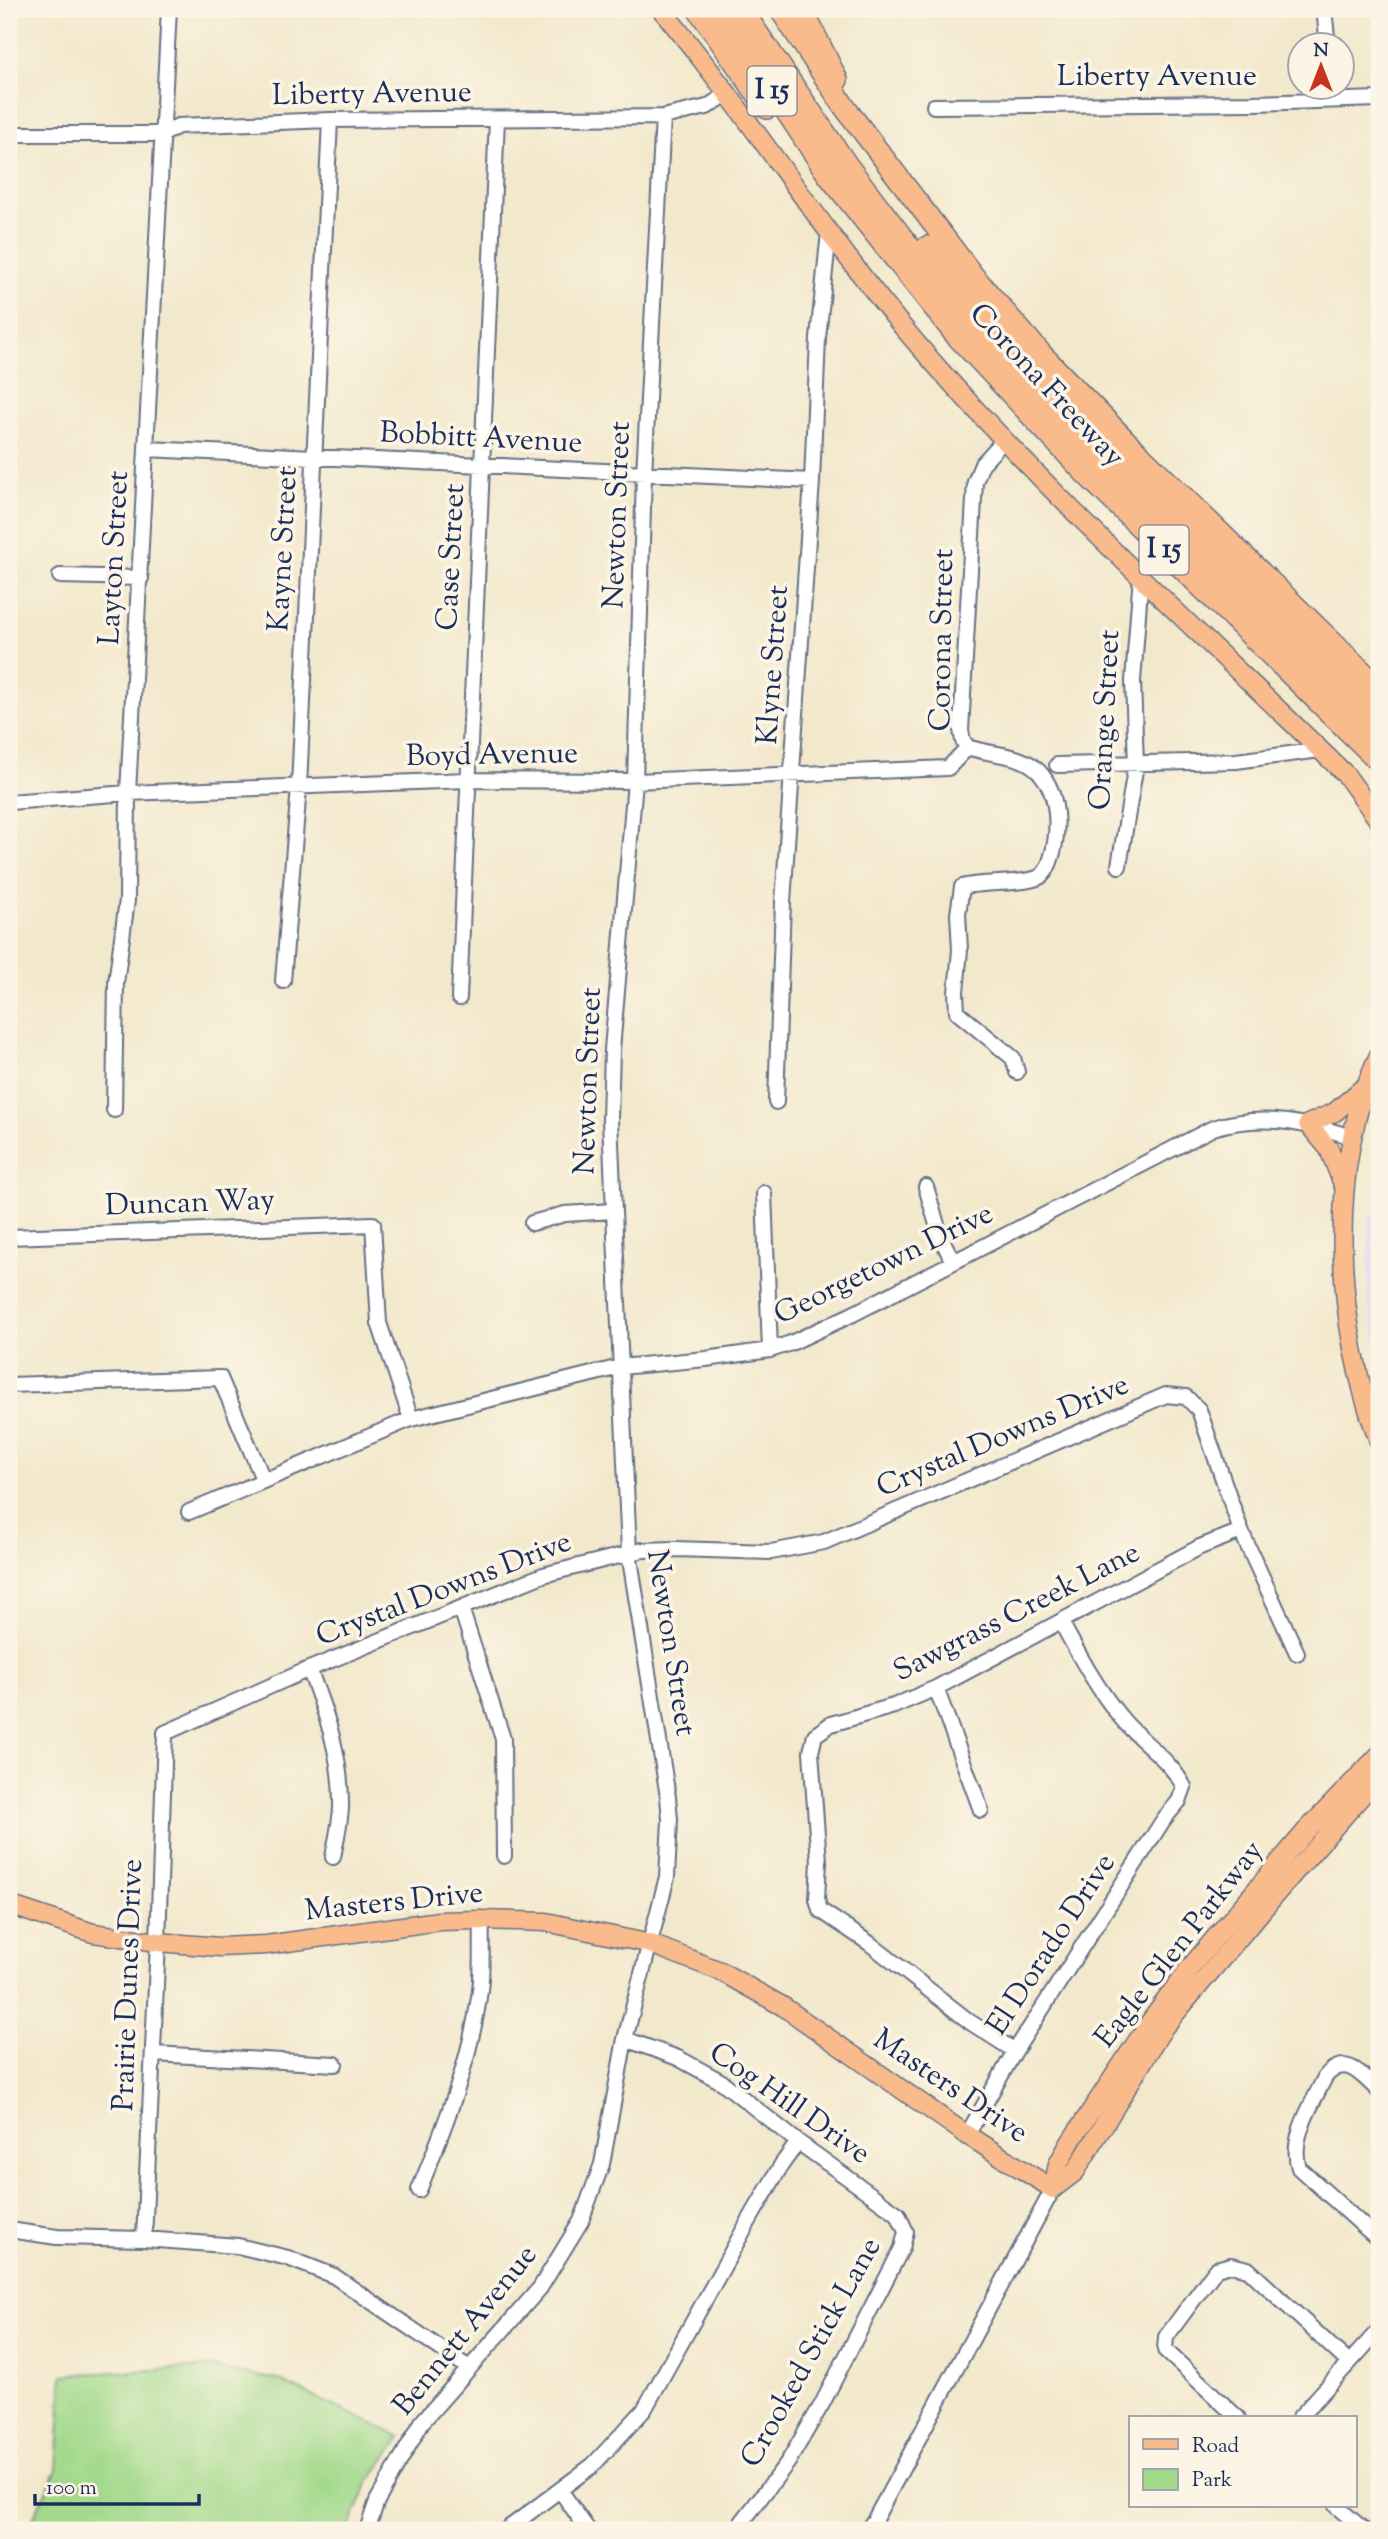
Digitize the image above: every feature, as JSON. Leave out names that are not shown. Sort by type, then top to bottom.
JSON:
[{"type":"highway","points":[[698,9],[798,154],[827,173]]},
{"type":"highway","name":"Corona Freeway","points":[[719,9],[827,173],[955,334],[1041,428],[1379,761]]},
{"type":"highway","points":[[741,9],[846,164],[947,296],[1032,393],[1379,736]]},
{"type":"highway","points":[[756,9],[829,120],[885,195],[962,290],[1030,367],[1379,712]]},
{"type":"highway","name":"Corona Freeway","points":[[786,11],[834,70],[846,109],[974,277],[1042,355],[1379,688]]},
{"type":"main road","points":[[661,9],[916,343],[1004,440],[1346,775],[1379,821]]},
{"type":"main road","points":[[1379,1055],[1364,1087],[1353,1137],[1343,1227],[1345,1301],[1362,1385],[1379,1441]]},
{"type":"main road","points":[[1346,1194],[1329,1149],[1308,1124],[1335,1112],[1364,1087]]},
{"type":"main road","name":"Eagle Glen Parkway","points":[[1053,2189],[1058,2164],[1071,2141],[1188,1970],[1304,1832],[1379,1755]]},
{"type":"main road","name":"Eagle Glen Parkway","points":[[1053,2189],[1075,2172],[1164,2027],[1379,1776]]},
{"type":"main road","name":"Masters Drive","points":[[9,1905],[93,1933],[220,1947],[266,1945],[439,1921],[482,1920],[547,1922],[651,1944],[720,1971],[784,2007],[967,2135],[1053,2189]]},
{"type":"street","name":"Layton Street","points":[[114,1110],[116,983],[127,900],[128,793],[169,9]]},
{"type":"street","points":[[1324,9],[1326,32]]},
{"type":"street","name":"Liberty Avenue","points":[[15,134],[164,134],[178,126],[330,120],[663,117],[707,107],[727,94]]},
{"type":"street","name":"Liberty Avenue","points":[[1356,97],[1379,99]]},
{"type":"street","name":"Liberty Avenue","points":[[934,106],[1253,103],[1286,99]]},
{"type":"street","name":"Newton Street","points":[[625,2039],[667,1877],[670,1820],[629,1553],[610,1138],[612,1050],[635,781],[644,474],[663,117]]},
{"type":"street","name":"Case Street","points":[[459,998],[497,119]]},
{"type":"street","name":"Kayne Street","points":[[284,981],[299,787],[330,120]]},
{"type":"street","name":"Klyne Street","points":[[776,1102],[783,902],[812,481],[818,338],[829,232]]},
{"type":"street","name":"Corona Street","points":[[1004,440],[982,464],[975,482],[962,741],[968,747],[1020,759],[1034,767],[1044,778],[1051,793],[1057,833],[1047,869],[1041,876],[1030,881],[976,883],[962,887],[958,914],[960,950],[956,992],[957,1012],[1013,1058],[1017,1072]]},
{"type":"street","name":"Bobbitt Avenue","points":[[147,449],[812,481]]},
{"type":"street","name":"Orange Street","points":[[1119,866],[1136,764],[1133,681],[1141,575]]},
{"type":"street","points":[[60,576],[141,578]]},
{"type":"street","name":"Boyd Avenue","points":[[9,802],[128,793],[467,780],[635,781],[948,768],[968,747]]},
{"type":"street","points":[[1057,765],[1236,761],[1320,750]]},
{"type":"street","name":"Georgetown Drive","points":[[189,1512],[411,1419],[620,1367],[770,1350],[812,1335],[1213,1128],[1257,1119],[1308,1124],[1353,1137]]},
{"type":"street","points":[[926,1187],[940,1235],[953,1262]]},
{"type":"street","points":[[764,1192],[770,1350]]},
{"type":"street","points":[[532,1223],[565,1214],[614,1211]]},
{"type":"street","name":"Duncan Way","points":[[9,1237],[373,1224],[379,1323],[411,1419]]},
{"type":"street","points":[[9,1385],[220,1378],[263,1479]]},
{"type":"street","name":"Crystal Downs Drive","points":[[165,1733],[309,1669],[543,1576],[629,1553],[675,1549],[771,1552],[824,1542],[1166,1395],[1186,1397],[1199,1410],[1241,1531]]},
{"type":"street","points":[[1241,1531],[1297,1653]]},
{"type":"street","name":"Sawgrass Creek Lane","points":[[1015,2051],[970,2022],[869,1943],[820,1910],[817,1899],[820,1862],[811,1752],[815,1735],[831,1724],[894,1706],[936,1688],[1200,1547],[1241,1531]]},
{"type":"street","points":[[461,1608],[503,1738],[504,1856]]},
{"type":"street","name":"El Dorado Drive","points":[[967,2135],[1015,2051],[1164,1819],[1179,1801],[1184,1787],[1175,1770],[1153,1752],[1121,1718],[1091,1676],[1061,1622]]},
{"type":"street","points":[[309,1669],[329,1722],[340,1766],[341,1811],[334,1857]]},
{"type":"street","points":[[936,1688],[981,1810]]},
{"type":"street","name":"Prairie Dunes Drive","points":[[144,2239],[165,1733]]},
{"type":"street","points":[[419,2190],[451,2111],[474,2027],[480,1988],[482,1920]]},
{"type":"street","name":"Cog Hill Drive","points":[[625,2039],[678,2058],[722,2082],[798,2142],[898,2214],[906,2232]]},
{"type":"street","name":"Bennett Avenue","points":[[367,2530],[377,2501],[422,2422],[540,2288],[581,2221],[603,2164],[625,2039]]},
{"type":"street","points":[[153,2054],[335,2064]]},
{"type":"street","points":[[1379,2091],[1352,2067],[1340,2066],[1331,2071],[1325,2077],[1296,2142],[1295,2155],[1299,2168],[1379,2240]]},
{"type":"street","points":[[506,2530],[593,2465],[644,2410],[742,2233],[798,2142]]},
{"type":"street","name":"Eagle Glen Parkway","points":[[867,2530],[882,2507],[1053,2189]]},
{"type":"street","points":[[9,2231],[57,2237],[144,2239],[238,2246],[288,2258],[334,2276],[469,2368]]},
{"type":"street","name":"Crooked Stick Lane","points":[[736,2530],[788,2462],[822,2404],[902,2248],[906,2232]]},
{"type":"street","points":[[1236,2416],[1165,2350],[1166,2337],[1216,2269],[1231,2265],[1248,2269],[1349,2363]]},
{"type":"street","points":[[1301,2416],[1379,2330]]},
{"type":"street","points":[[560,2490],[587,2530]]},
{"type":"street","points":[[1338,2508],[1364,2530]]},
{"type":"shaded area","points":[[1369,1216],[1379,1216],[1379,1359],[1368,1292]]},
{"type":"green space","points":[[208,2367],[278,2380],[401,2437],[369,2482],[348,2530],[27,2530],[57,2470],[63,2375]]}]
